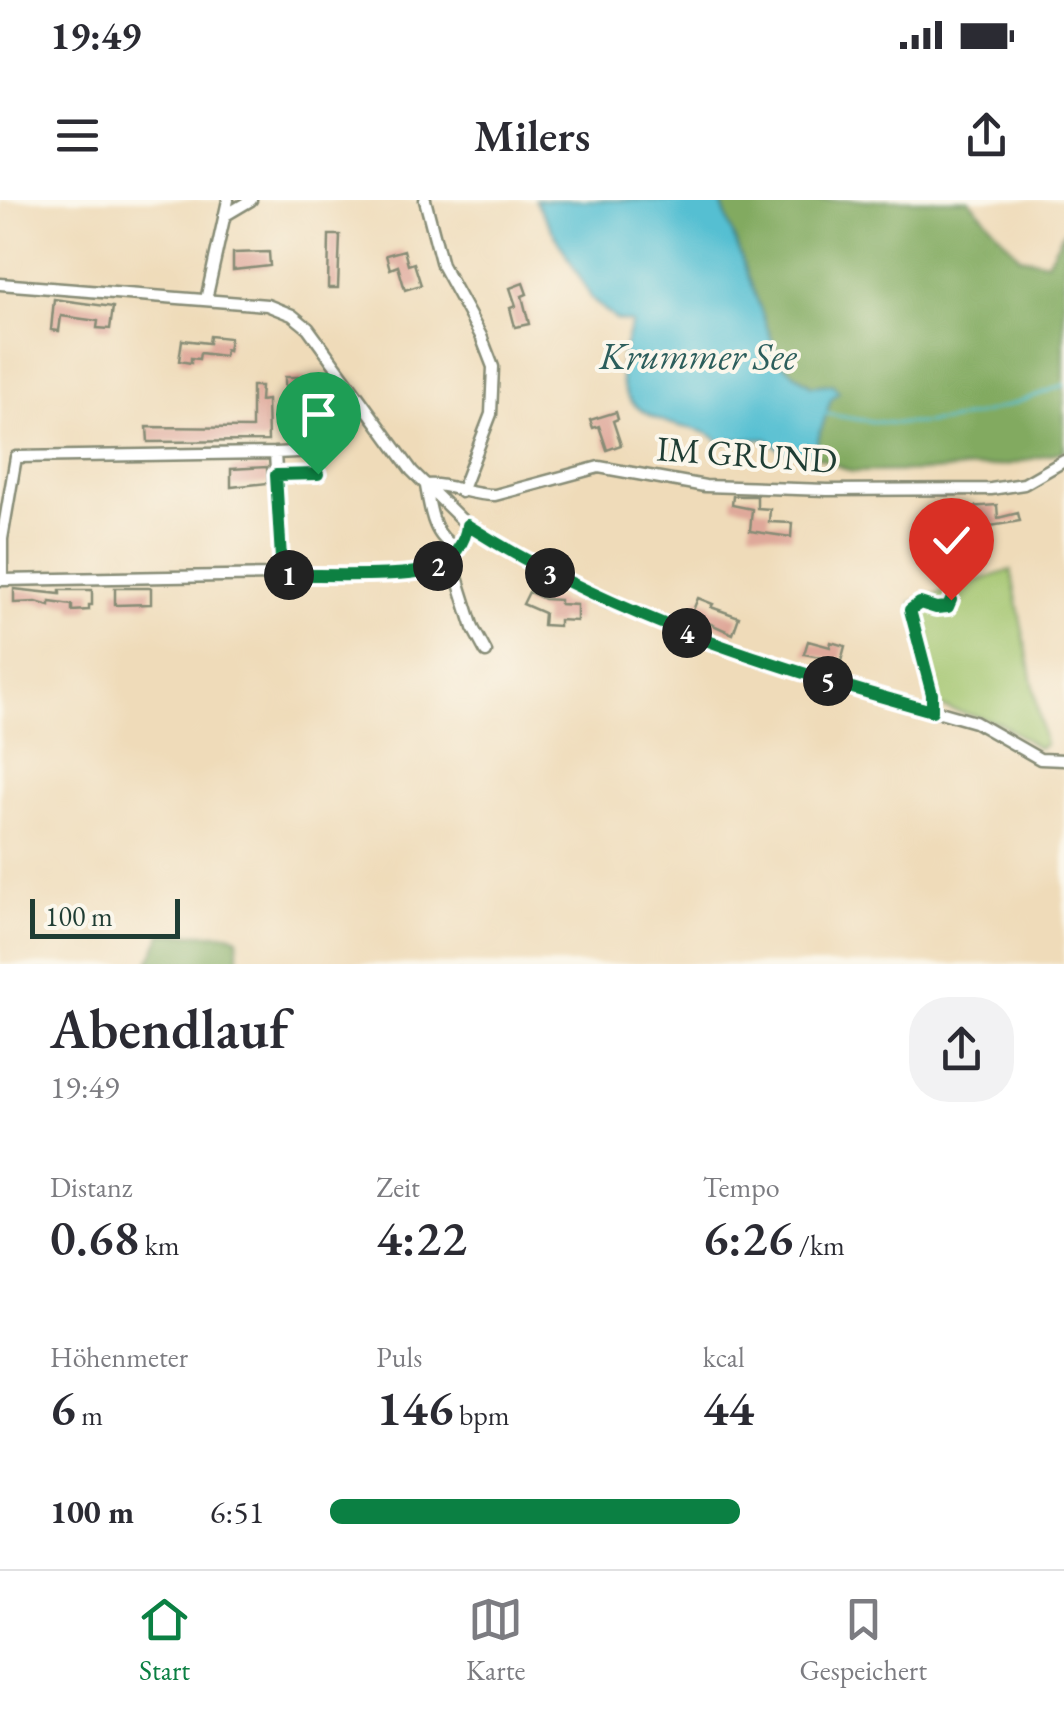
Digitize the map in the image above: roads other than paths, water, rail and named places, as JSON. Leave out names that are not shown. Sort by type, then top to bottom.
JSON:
[{"type":"street","points":[[206,300],[228,200]]},
{"type":"street","points":[[224,216],[251,200]]},
{"type":"street","points":[[424,200],[442,266],[494,367],[491,414],[461,492]]},
{"type":"street","points":[[0,284],[267,305],[292,315],[308,328],[389,443],[426,485],[467,525],[530,563],[609,602],[767,662],[975,722],[1040,759],[1064,760]]},
{"type":"street","points":[[276,475],[318,474],[318,451],[16,458],[2,538],[1,580],[422,572],[453,553],[465,538],[467,525]]},
{"type":"street","points":[[275,453],[282,575]]},
{"type":"street","name":"IM GRUND","points":[[426,485],[443,484],[461,492],[495,495],[599,467],[706,486],[991,489],[1024,484],[1064,461]]},
{"type":"street","points":[[426,485],[438,531],[453,553],[473,628],[486,652]]},
{"type":"street","points":[[932,711],[932,694],[910,610],[920,603],[948,607],[951,600]]},
{"type":"water","name":"Krummer See","points":[[535,200],[720,200],[780,362],[811,386],[832,384],[839,392],[831,399],[813,455],[783,452],[767,439],[729,440],[723,444],[713,436],[658,419],[631,401],[621,377],[632,323],[616,320],[592,299]]},
{"type":"waterway","points":[[823,413],[890,423],[946,421],[1001,408],[1064,385]]}]
